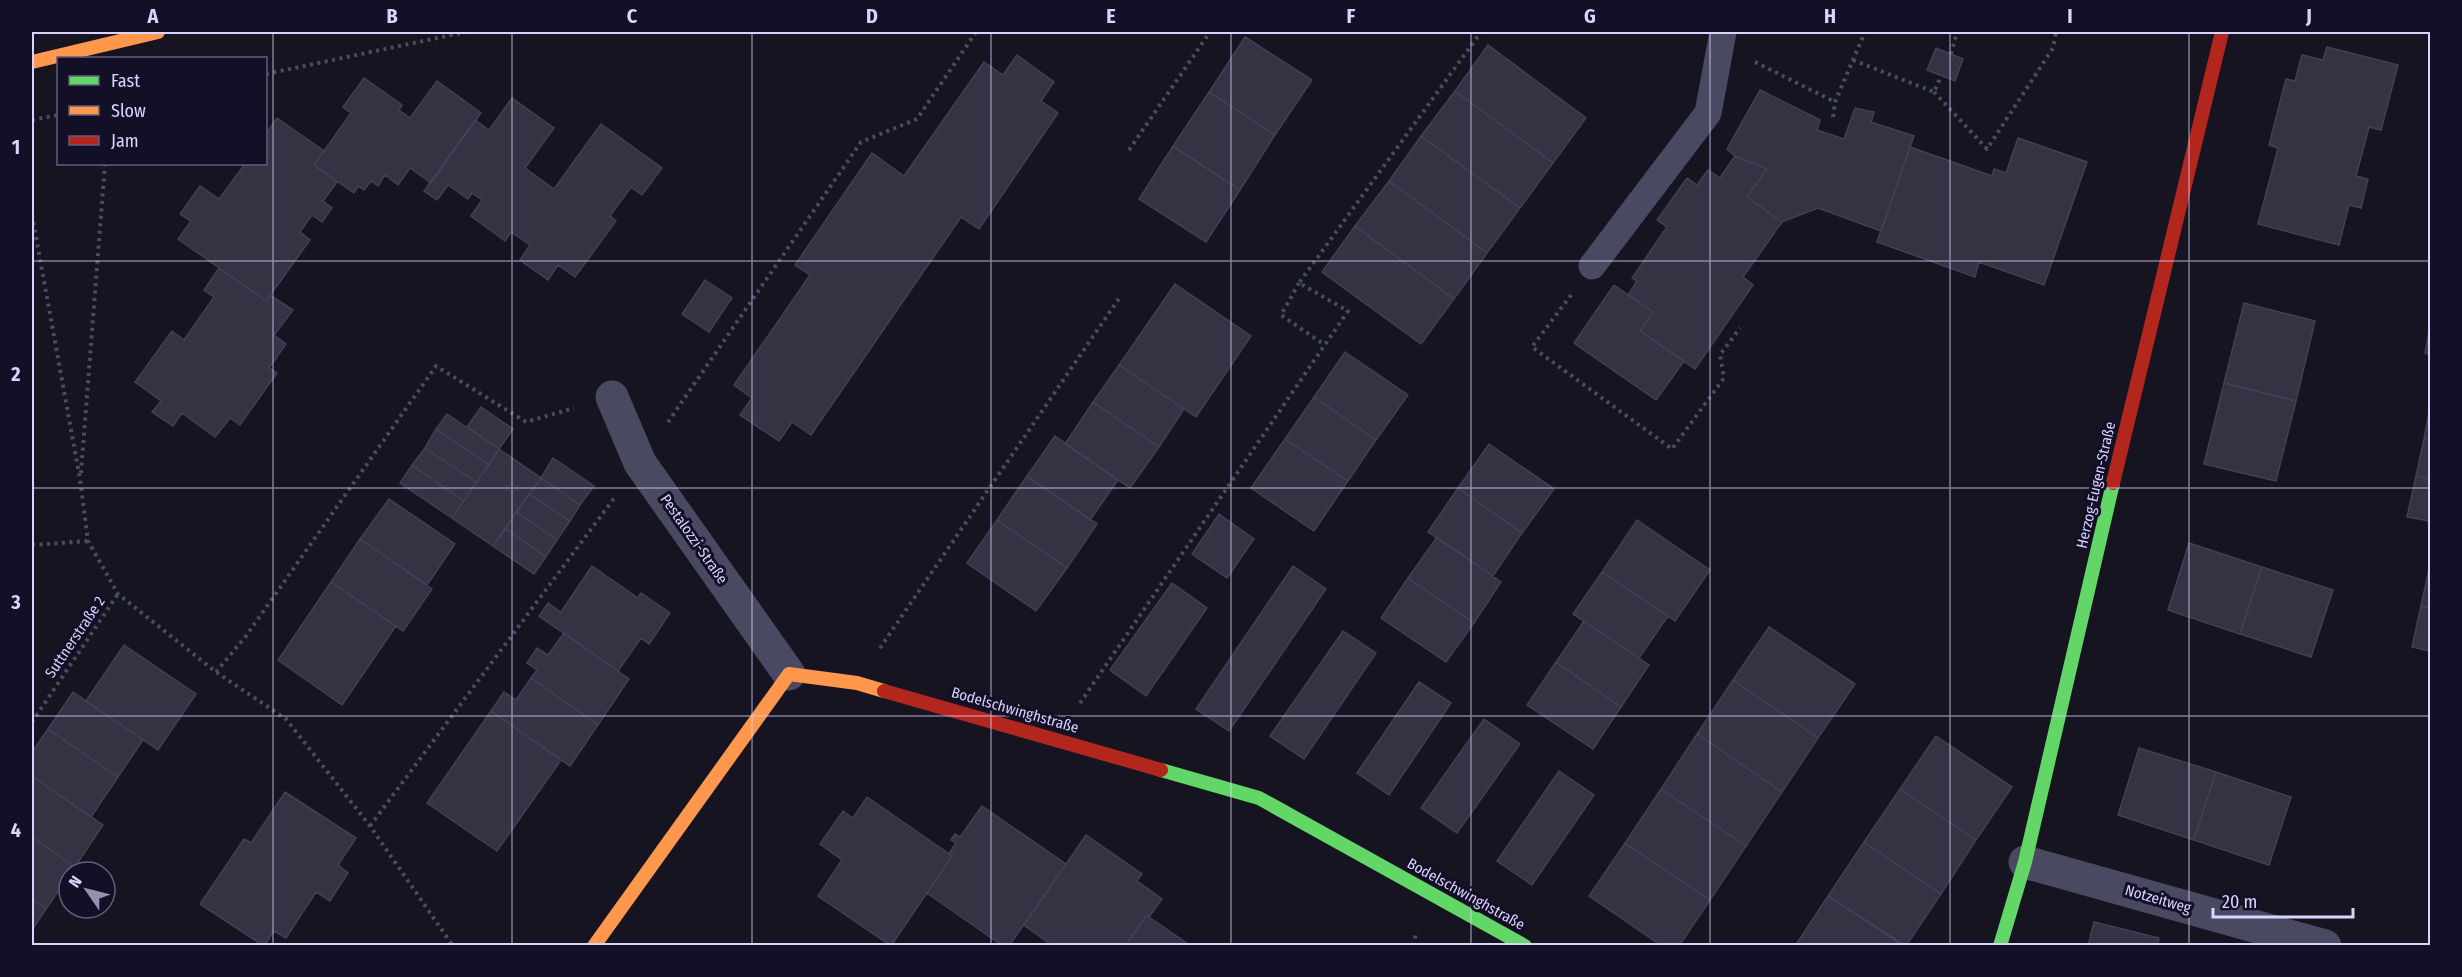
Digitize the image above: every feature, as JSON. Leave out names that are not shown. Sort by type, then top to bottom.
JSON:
[{"type":"street","points":[[32,62],[158,32]]},
{"type":"street","name":"Herzog-Eugen-Straße","points":[[2000,945],[2025,862],[2106,512],[2222,32]]},
{"type":"street","name":"Pestalozzi-Straße","points":[[612,397],[640,463],[789,674]]},
{"type":"street","points":[[594,945],[789,674]]},
{"type":"street","name":"Bodelschwinghstraße","points":[[789,674],[857,683],[1259,798],[1525,945]]},
{"type":"street","name":"Notzeitweg","points":[[2025,862],[2325,945]]},
{"type":"lane","points":[[1592,266],[1708,113],[1723,38]]},
{"type":"path","points":[[267,74],[466,32]]},
{"type":"path","points":[[370,826],[640,463],[861,142],[917,119],[976,32]]},
{"type":"path","points":[[1129,150],[1210,32]]},
{"type":"path","points":[[1325,345],[1281,315],[1299,283],[1481,32]]},
{"type":"path","points":[[1833,117],[1835,102],[1863,32]]},
{"type":"path","points":[[1951,54],[1957,32]]},
{"type":"path","points":[[1853,60],[1934,92],[1987,149],[2053,48],[2056,32]]},
{"type":"path","points":[[1723,38],[1835,102]]},
{"type":"path","points":[[1934,92],[1941,76]]},
{"type":"path","points":[[32,120],[57,115]]},
{"type":"path","points":[[80,479],[105,165]]},
{"type":"path","points":[[32,215],[80,479],[88,541],[118,594],[216,672],[286,719],[370,826],[453,945]]},
{"type":"path","points":[[1592,266],[1532,347],[1672,449],[1725,378],[1720,355],[1740,328]]},
{"type":"path","points":[[1056,739],[1348,311],[1299,283]]},
{"type":"path","points":[[857,683],[1120,297]]},
{"type":"path","points":[[216,672],[246,636],[436,366],[526,422],[612,397]]},
{"type":"path","points":[[32,545],[88,541]]},
{"type":"path","name":"Suttnerstraße 2","points":[[32,722],[118,594]]},
{"type":"building","points":[[1245,37],[1312,80],[1275,135],[1209,92]]},
{"type":"building","points":[[1488,45],[1586,118],[1553,163],[1455,91]]},
{"type":"building","points":[[2327,47],[2398,65],[2381,130],[2369,127],[2356,176],[2368,179],[2361,208],[2349,205],[2339,245],[2258,224],[2278,148],[2269,145],[2286,79],[2295,81],[2302,55],[2323,60]]},
{"type":"building","points":[[1936,48],[1963,59],[1955,81],[1927,70]]},
{"type":"building","points":[[1017,55],[1054,82],[1041,101],[1058,113],[979,229],[961,217],[811,435],[792,422],[779,441],[740,415],[752,398],[734,385],[810,275],[795,265],[872,153],[904,176],[984,62],[1003,75]]},
{"type":"building","points":[[364,78],[402,105],[399,110],[410,118],[437,81],[481,113],[431,183],[410,168],[398,185],[385,175],[378,186],[371,181],[364,190],[358,186],[354,193],[314,165],[351,113],[343,107]]},
{"type":"building","points":[[1760,90],[1820,120],[1817,130],[1844,139],[1855,108],[1874,112],[1871,122],[1914,136],[1881,231],[1818,208],[1782,222],[1747,197],[1767,169],[1735,156],[1727,149]]},
{"type":"building","points":[[1455,91],[1553,163],[1520,208],[1421,136]]},
{"type":"building","points":[[1209,92],[1275,135],[1240,190],[1173,146]]},
{"type":"building","points":[[512,98],[554,128],[525,168],[554,189],[601,124],[662,168],[642,195],[631,187],[610,216],[616,221],[575,277],[558,265],[548,280],[520,260],[530,245],[511,232],[505,241],[471,216],[482,200],[472,193],[468,199],[448,185],[437,200],[424,191],[475,120],[489,130]]},
{"type":"building","points":[[277,118],[324,151],[314,165],[337,182],[323,201],[332,208],[322,222],[312,215],[300,232],[310,240],[266,301],[178,239],[191,221],[180,214],[200,186],[219,199],[244,165],[267,165],[267,133]]},
{"type":"building","points":[[1421,136],[1520,208],[1487,253],[1389,181]]},
{"type":"building","points":[[2018,138],[2087,162],[2044,285],[1979,262],[1975,277],[1877,242],[1910,147],[1992,176],[1994,169],[2006,173]]},
{"type":"building","points":[[1173,146],[1240,190],[1206,242],[1139,199]]},
{"type":"building","points":[[1735,156],[1767,169],[1747,197],[1782,222],[1743,277],[1753,285],[1695,369],[1640,331],[1653,312],[1628,295],[1637,281],[1632,278],[1667,227],[1657,220],[1687,178],[1697,185],[1708,170],[1720,178]]},
{"type":"building","points":[[1389,181],[1487,253],[1454,299],[1355,226]]},
{"type":"building","points":[[1355,226],[1454,299],[1421,344],[1322,272]]},
{"type":"building","points":[[219,268],[266,301],[270,295],[293,310],[274,335],[286,344],[269,368],[277,373],[240,425],[230,418],[215,437],[182,413],[173,426],[152,412],[161,401],[135,382],[172,331],[184,340],[214,297],[204,290]]},
{"type":"building","points":[[705,280],[732,298],[709,332],[682,314]]},
{"type":"building","points":[[1175,284],[1251,336],[1196,417],[1119,365]]},
{"type":"building","points":[[1614,285],[1653,312],[1640,331],[1684,361],[1656,400],[1574,343]]},
{"type":"building","points":[[2244,303],[2315,321],[2296,401],[2224,383]]},
{"type":"building","points":[[2430,326],[2430,355],[2425,353]]},
{"type":"building","points":[[1345,352],[1408,395],[1376,440],[1314,397]]},
{"type":"building","points":[[1119,365],[1184,409],[1159,447],[1093,402]]},
{"type":"building","points":[[2224,383],[2296,401],[2276,481],[2204,464]]},
{"type":"building","points":[[1314,397],[1376,440],[1348,481],[1285,439]]},
{"type":"building","points":[[1093,402],[1159,447],[1130,488],[1065,444]]},
{"type":"building","points":[[2430,406],[2430,440],[2424,439]]},
{"type":"building","points":[[481,407],[513,429],[499,449],[467,427]]},
{"type":"building","points":[[447,414],[499,449],[489,465],[436,429]]},
{"type":"building","points":[[436,429],[489,465],[476,482],[425,448]]},
{"type":"building","points":[[1055,436],[1118,480],[1090,520],[1027,476]]},
{"type":"building","points":[[1285,439],[1348,481],[1314,531],[1251,488]]},
{"type":"building","points":[[2424,439],[2430,440],[2430,479],[2416,476]]},
{"type":"building","points":[[1489,444],[1554,489],[1522,533],[1458,488]]},
{"type":"building","points":[[425,448],[476,482],[464,501],[412,465]]},
{"type":"building","points":[[499,449],[541,478],[493,546],[452,518]]},
{"type":"building","points":[[553,458],[594,486],[580,505],[541,478]]},
{"type":"building","points":[[412,465],[464,501],[452,518],[400,483]]},
{"type":"building","points":[[1027,476],[1097,524],[1067,568],[997,520]]},
{"type":"building","points":[[2416,476],[2430,479],[2430,521],[2407,517]]},
{"type":"building","points":[[541,478],[580,505],[570,521],[529,494]]},
{"type":"building","points":[[1458,488],[1522,533],[1493,576],[1428,532]]},
{"type":"building","points":[[529,494],[570,521],[557,540],[516,512]]},
{"type":"building","points":[[389,499],[455,544],[427,585],[360,539]]},
{"type":"building","points":[[516,512],[557,540],[546,557],[506,529]]},
{"type":"building","points":[[1219,514],[1254,539],[1227,578],[1192,554]]},
{"type":"building","points":[[997,520],[1067,568],[1036,611],[967,563]]},
{"type":"building","points":[[1637,520],[1710,570],[1675,621],[1602,572]]},
{"type":"building","points":[[506,529],[546,557],[534,574],[493,546]]},
{"type":"building","points":[[1437,537],[1501,582],[1474,623],[1408,578]]},
{"type":"building","points":[[360,539],[432,589],[403,631],[331,582]]},
{"type":"building","points":[[2189,543],[2262,567],[2240,634],[2168,610]]},
{"type":"building","points":[[2430,565],[2430,608],[2421,606]]},
{"type":"building","points":[[592,566],[638,598],[641,593],[670,613],[649,644],[641,638],[618,671],[539,616],[548,603],[561,612]]},
{"type":"building","points":[[1293,566],[1326,589],[1229,731],[1196,709]]},
{"type":"building","points":[[2262,567],[2333,590],[2311,657],[2240,634]]},
{"type":"building","points":[[1602,572],[1668,616],[1639,658],[1573,614]]},
{"type":"building","points":[[1408,578],[1474,623],[1446,662],[1381,618]]},
{"type":"building","points":[[331,582],[396,626],[342,705],[278,660]]},
{"type":"building","points":[[1172,583],[1207,608],[1146,696],[1110,670]]},
{"type":"building","points":[[2421,606],[2430,608],[2430,651],[2412,647]]},
{"type":"building","points":[[1584,621],[1649,665],[1621,707],[1556,662]]},
{"type":"building","points":[[1769,627],[1855,684],[1818,738],[1733,680]]},
{"type":"building","points":[[1343,631],[1376,653],[1304,759],[1270,736]]},
{"type":"building","points":[[564,633],[629,679],[598,725],[531,678],[537,670],[527,663],[537,648],[548,655]]},
{"type":"building","points":[[124,645],[196,694],[158,750],[86,701]]},
{"type":"building","points":[[1556,662],[1621,707],[1593,749],[1527,705]]},
{"type":"building","points":[[531,678],[598,725],[570,766],[491,711],[504,692],[516,700]]},
{"type":"building","points":[[1733,680],[1818,738],[1782,792],[1697,734]]},
{"type":"building","points":[[1419,682],[1451,703],[1389,795],[1357,773]]},
{"type":"building","points":[[73,692],[143,740],[118,777],[48,729]]},
{"type":"building","points":[[491,711],[561,760],[497,851],[427,803]]},
{"type":"building","points":[[1484,719],[1520,744],[1457,833],[1421,808]]},
{"type":"building","points":[[48,729],[118,777],[91,817],[32,776],[32,752]]},
{"type":"building","points":[[1697,734],[1782,792],[1746,846],[1661,789]]},
{"type":"building","points":[[1936,736],[2012,787],[1976,840],[1900,789]]},
{"type":"building","points":[[2139,748],[2216,772],[2194,840],[2118,815]]},
{"type":"building","points":[[1559,771],[1594,795],[1532,885],[1497,861]]},
{"type":"building","points":[[2216,772],[2291,797],[2269,865],[2194,840]]},
{"type":"building","points":[[33,777],[103,825],[80,860],[65,860],[32,837]]},
{"type":"building","points":[[1661,789],[1746,846],[1710,900],[1625,843]]},
{"type":"building","points":[[1900,789],[1976,840],[1941,894],[1864,842]]},
{"type":"building","points":[[285,792],[356,838],[338,865],[348,873],[330,901],[316,892],[286,938],[274,931],[264,946],[200,904],[244,839],[251,843]]},
{"type":"building","points":[[867,797],[952,856],[891,946],[818,896],[842,860],[820,844],[843,811],[853,818]]},
{"type":"building","points":[[982,806],[1066,864],[1009,946],[1003,946],[927,893],[952,856],[949,854],[956,843],[951,840],[955,834],[960,837]]},
{"type":"building","points":[[1086,835],[1142,874],[1137,881],[1162,899],[1149,917],[1147,915],[1125,946],[1053,946],[1024,925]]},
{"type":"building","points":[[32,837],[65,860],[57,860],[57,893],[46,909],[32,899]]},
{"type":"building","points":[[1864,842],[1941,894],[1906,946],[1828,896]]},
{"type":"building","points":[[1625,843],[1710,900],[1679,946],[1662,946],[1589,896]]},
{"type":"building","points":[[1828,896],[1903,946],[1795,946]]},
{"type":"building","points":[[32,899],[46,909],[32,930]]},
{"type":"building","points":[[1147,915],[1149,917],[1191,946],[1125,946]]},
{"type":"building","points":[[2094,922],[2159,938],[2157,946],[2088,946]]},
{"type":"traffic: fast","points":[[2000,946],[2025,862],[2113,483]]},
{"type":"traffic: fast","points":[[1161,770],[1259,798],[1525,946]]},
{"type":"traffic: slow","points":[[32,62],[158,32]]},
{"type":"traffic: slow","points":[[594,946],[789,674],[857,683],[884,691]]},
{"type":"traffic: jam","points":[[2113,483],[2222,32]]},
{"type":"traffic: jam","points":[[884,691],[1161,770]]}]
